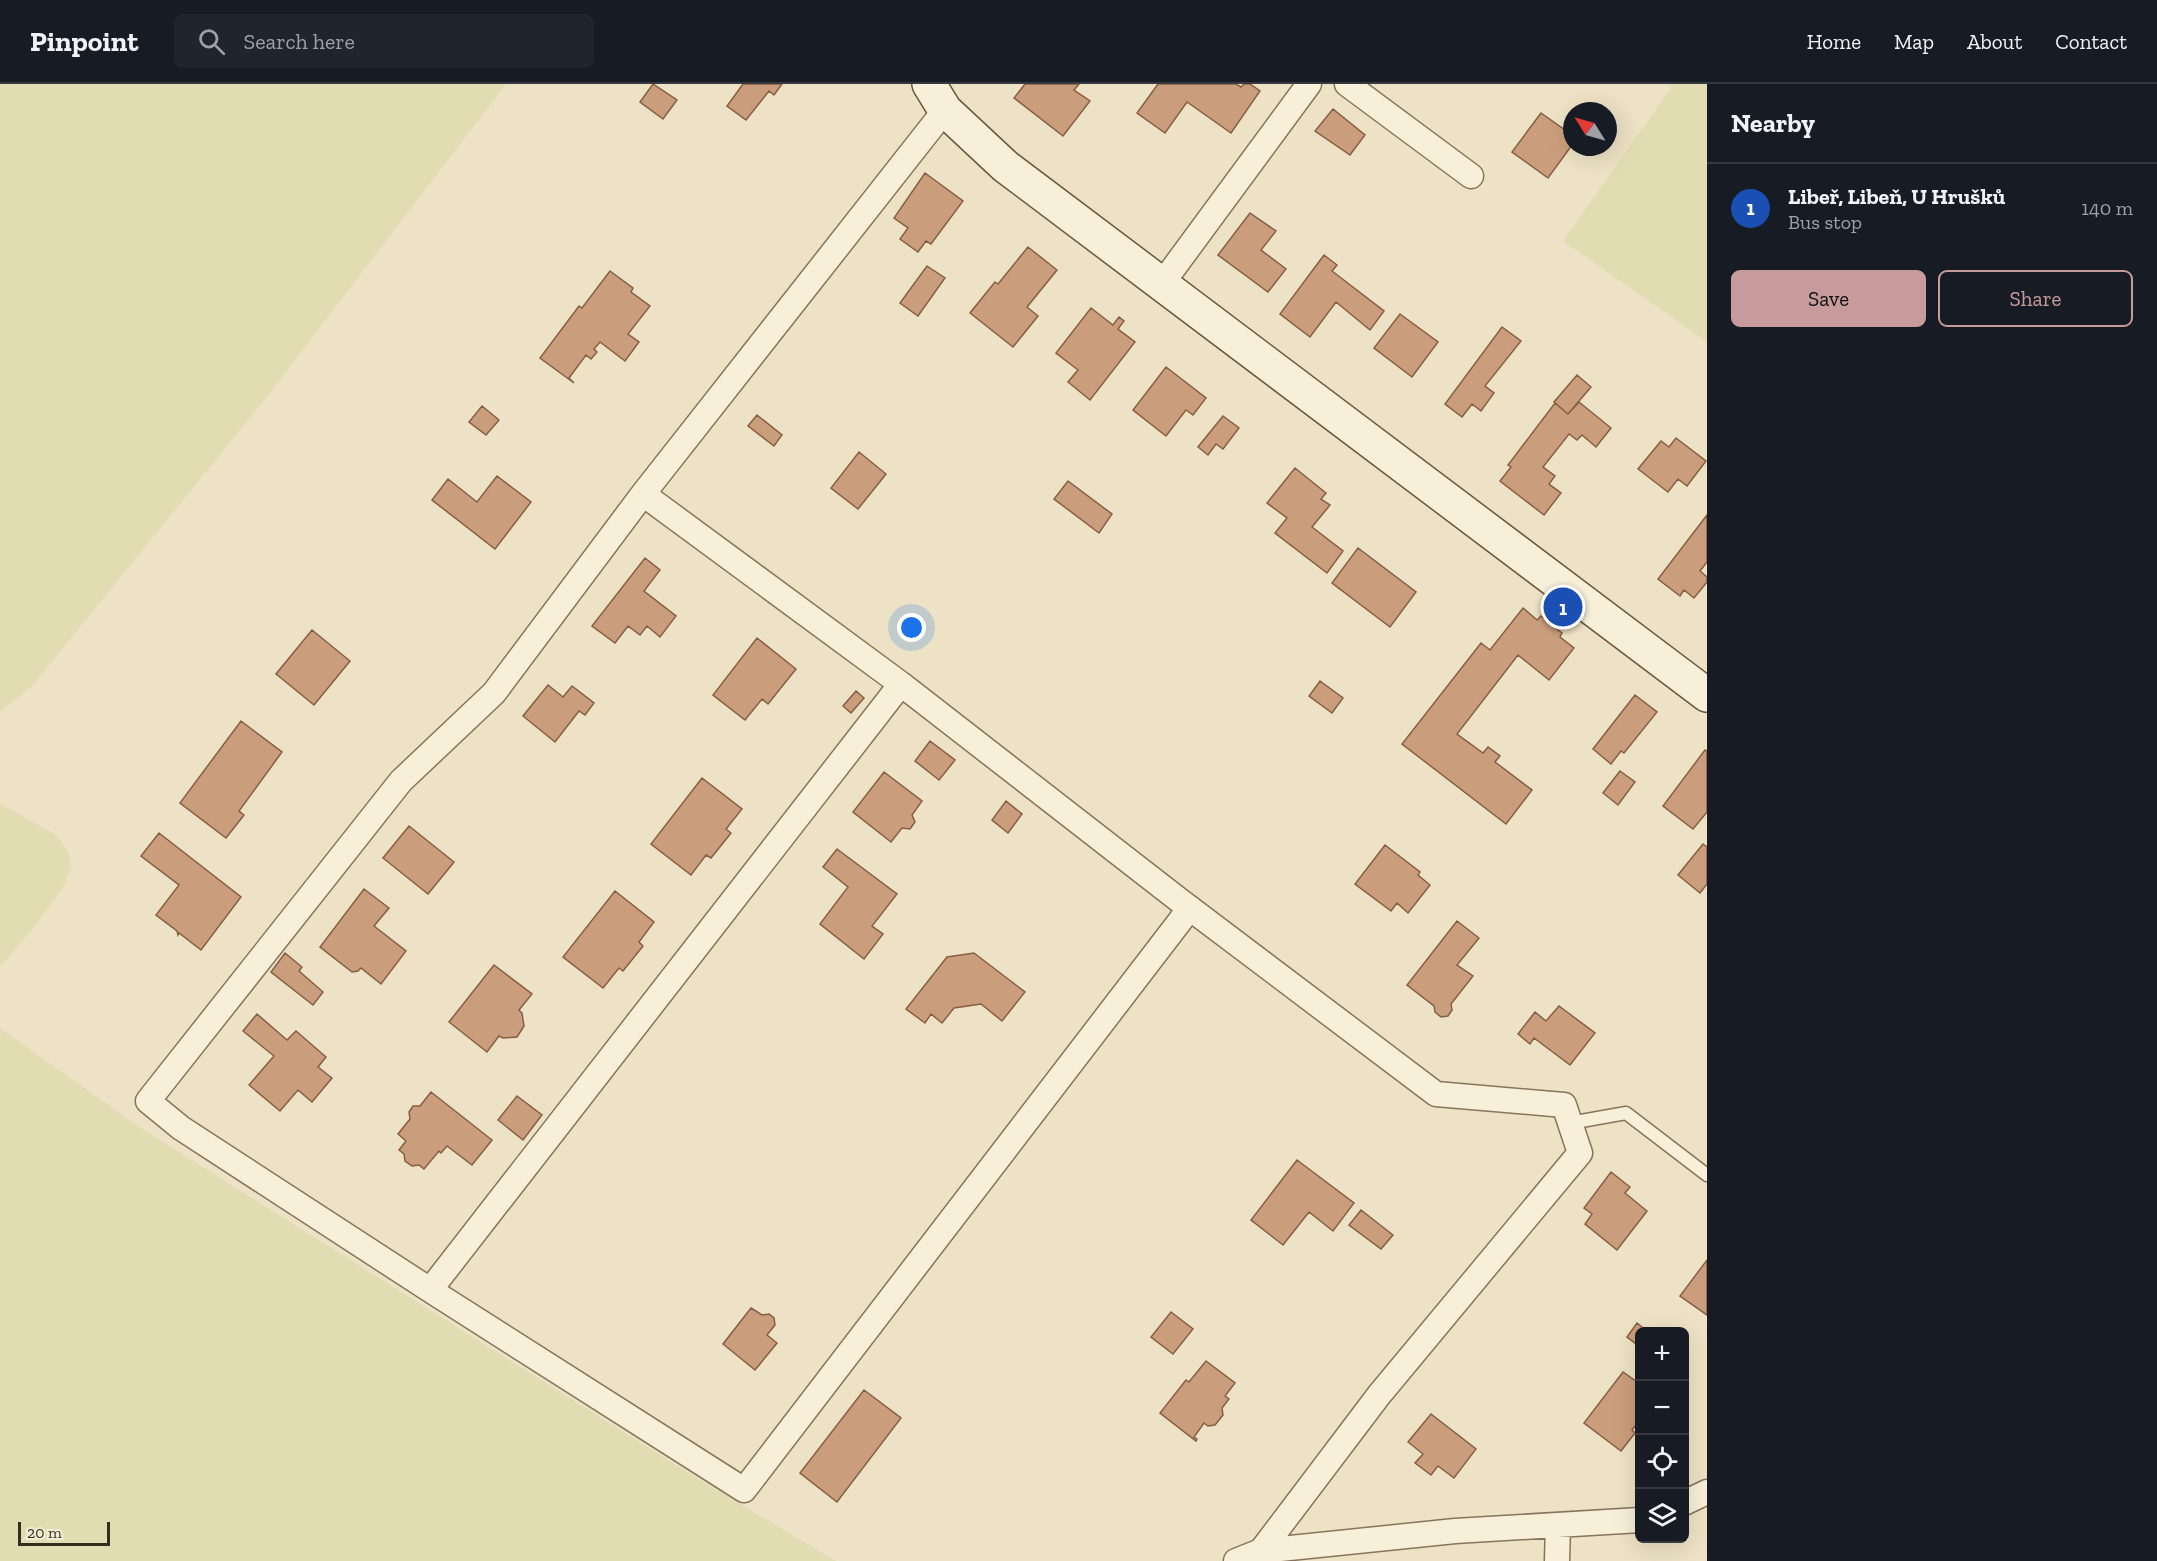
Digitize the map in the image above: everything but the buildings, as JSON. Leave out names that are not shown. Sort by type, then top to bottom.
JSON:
[{"type":"street","points":[[1161,285],[1309,84]]},
{"type":"street","points":[[1347,84],[1472,176]]},
{"type":"street","points":[[1190,908],[744,1490],[181,1128],[148,1101],[401,781],[495,693],[937,97],[1005,166],[1707,695]]},
{"type":"street","points":[[642,494],[902,684],[1190,908],[1436,1094],[1564,1105],[1580,1153],[1380,1395],[1261,1551]]},
{"type":"street","points":[[430,1290],[902,684]]},
{"type":"street","points":[[1689,1501],[1707,1492]]},
{"type":"street","points":[[1236,1561],[1261,1551],[1455,1531],[1635,1520]]},
{"type":"street","points":[[1557,1561],[1558,1526]]},
{"type":"lane","points":[[1570,1123],[1626,1113],[1707,1175]]},
{"type":"shaded area","points":[[0,84],[506,84],[266,398],[33,685],[0,712]]},
{"type":"shaded area","points":[[1668,84],[1707,84],[1707,342],[1563,241],[1671,88]]},
{"type":"shaded area","points":[[0,803],[56,835],[68,851],[71,866],[64,886],[35,926],[0,967]]},
{"type":"shaded area","points":[[0,1028],[141,1128],[695,1477],[836,1561],[0,1561]]},
{"type":"place","name":"Libeř, Libeň, U Hrušků","points":[[1563,607]]}]
